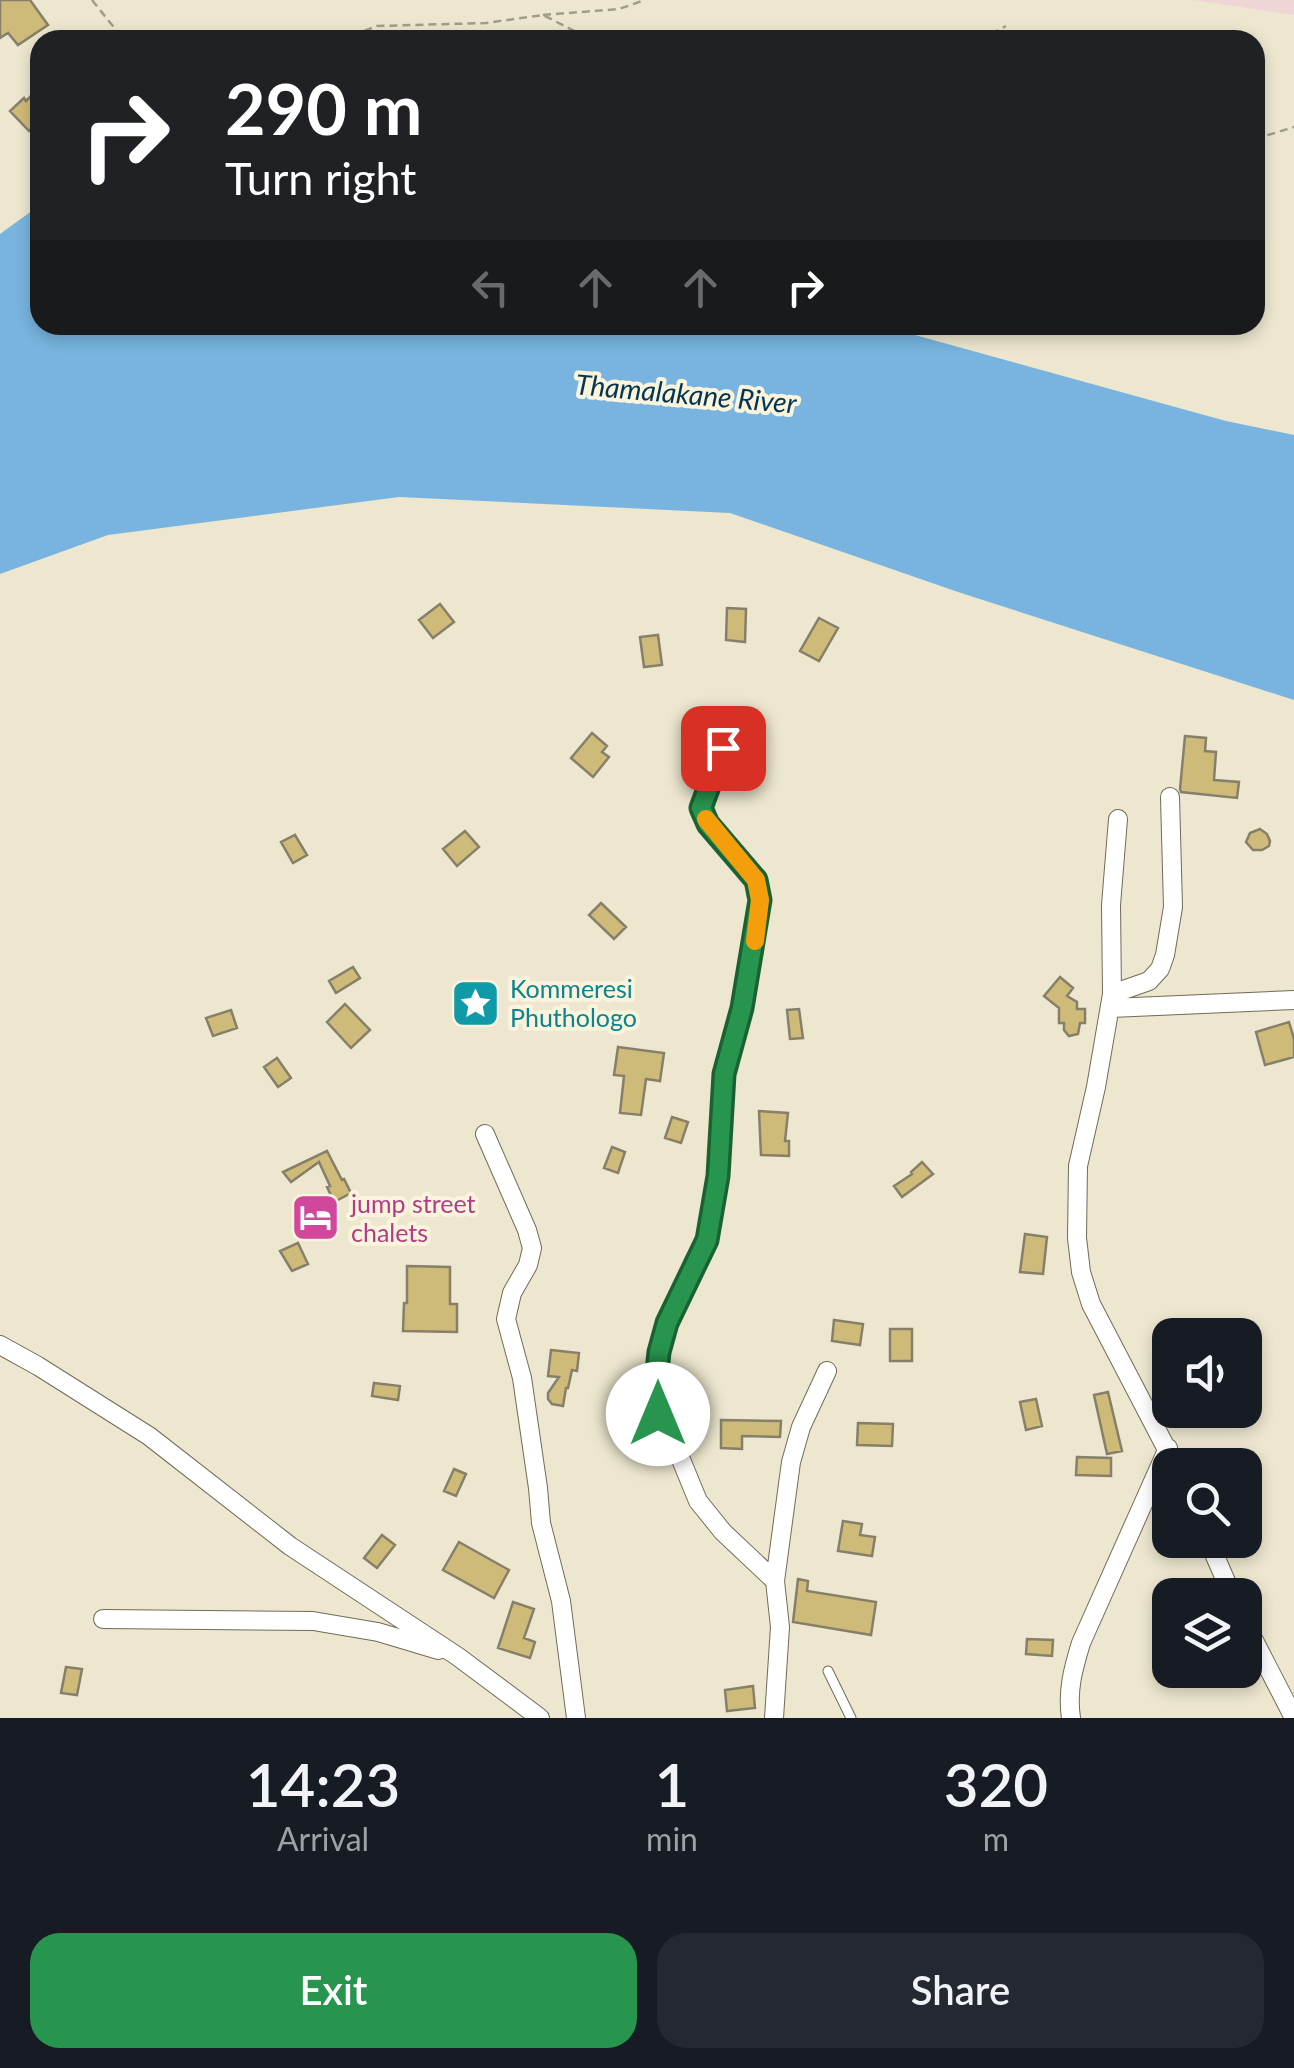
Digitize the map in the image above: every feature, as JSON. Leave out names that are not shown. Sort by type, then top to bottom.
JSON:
[{"type":"street","points":[[723,748],[701,808],[708,824],[756,880],[760,900],[758,926],[724,1074],[718,1176],[707,1240],[667,1323],[655,1391],[658,1414],[698,1501],[723,1532],[775,1581]]},
{"type":"street","points":[[1111,1001],[1148,981],[1160,969],[1165,954],[1174,907],[1170,797]]},
{"type":"street","points":[[1118,819],[1111,906],[1111,1001],[1078,1166],[1077,1238],[1081,1272],[1091,1304],[1167,1448]]},
{"type":"street","points":[[1111,1001],[1294,1000]]},
{"type":"street","points":[[485,1134],[528,1230],[532,1248],[528,1265],[512,1293],[506,1319],[522,1378],[540,1523],[561,1602],[576,1718]]},
{"type":"street","points":[[0,1345],[149,1436],[290,1546],[457,1656],[540,1718]]},
{"type":"street","points":[[774,1718],[780,1642],[775,1581],[791,1462],[801,1427],[827,1371]]},
{"type":"street","points":[[1071,1718],[1068,1698],[1080,1643],[1152,1497]]},
{"type":"street","points":[[103,1618],[313,1621],[378,1632],[457,1656]]},
{"type":"street","points":[[1262,1656],[1294,1718]]},
{"type":"lane","points":[[828,1671],[851,1718]]},
{"type":"path","points":[[92,0],[116,30]]},
{"type":"path","points":[[366,30],[377,26],[486,24],[619,8],[645,0]]},
{"type":"path","points":[[543,15],[572,30]]},
{"type":"path","points":[[999,30],[1006,26]]},
{"type":"path","points":[[1265,136],[1294,127]]},
{"type":"shaded area","points":[[1193,0],[1294,0],[1294,15]]},
{"type":"water","name":"Thamalakane River","points":[[30,212],[30,335],[915,335],[1226,421],[1294,435],[1294,700],[958,592],[730,513],[399,497],[108,535],[0,574],[0,234]]},
{"type":"building","points":[[0,0],[30,0],[48,25],[30,30],[30,37],[18,45],[8,33],[0,38]]},
{"type":"building","points":[[30,97],[29,131],[10,111],[24,98],[26,101]]},
{"type":"building","points":[[440,604],[454,622],[433,638],[419,620]]},
{"type":"building","points":[[727,608],[746,609],[745,642],[726,640]]},
{"type":"building","points":[[819,618],[838,628],[819,661],[800,651]]},
{"type":"building","points":[[658,635],[662,665],[644,667],[640,637]]},
{"type":"building","points":[[592,733],[607,746],[602,752],[609,757],[593,777],[571,758]]},
{"type":"building","points":[[1185,736],[1206,738],[1205,751],[1216,752],[1214,780],[1239,782],[1237,798],[1181,792]]},
{"type":"building","points":[[1260,829],[1267,834],[1269,846],[1253,850],[1246,842],[1250,833]]},
{"type":"building","points":[[465,831],[479,847],[457,866],[443,849]]},
{"type":"building","points":[[295,835],[307,855],[293,863],[281,842]]},
{"type":"building","points":[[601,903],[626,927],[614,939],[589,915]]},
{"type":"building","points":[[353,967],[360,978],[336,993],[329,981]]},
{"type":"building","points":[[1060,977],[1073,988],[1067,996],[1077,1002],[1077,1009],[1085,1009],[1085,1023],[1080,1023],[1078,1034],[1069,1036],[1064,1023],[1059,1023],[1059,1008],[1044,996]]},
{"type":"building","points":[[345,1004],[370,1030],[351,1048],[327,1022]]},
{"type":"building","points":[[799,1009],[803,1038],[790,1039],[787,1010]]},
{"type":"building","points":[[231,1010],[237,1028],[213,1036],[206,1018]]},
{"type":"building","points":[[1289,1022],[1294,1057],[1265,1065],[1256,1032]]},
{"type":"building","points":[[618,1047],[664,1053],[660,1081],[646,1079],[641,1115],[620,1113],[624,1076],[614,1075]]},
{"type":"building","points":[[277,1058],[291,1078],[278,1087],[264,1067]]},
{"type":"building","points":[[759,1111],[788,1113],[785,1141],[789,1141],[789,1156],[761,1155]]},
{"type":"building","points":[[672,1117],[688,1122],[681,1143],[665,1138]]},
{"type":"building","points":[[612,1147],[625,1152],[618,1173],[604,1168]]},
{"type":"building","points":[[327,1151],[351,1193],[334,1202],[319,1162],[291,1182],[283,1172]]},
{"type":"building","points":[[922,1162],[933,1174],[902,1197],[894,1186]]},
{"type":"building","points":[[1025,1234],[1047,1237],[1043,1274],[1020,1272]]},
{"type":"building","points":[[298,1243],[308,1264],[292,1271],[280,1251]]},
{"type":"building","points":[[407,1266],[450,1267],[450,1304],[457,1304],[457,1332],[403,1331]]},
{"type":"building","points":[[834,1320],[863,1324],[860,1345],[832,1341]]},
{"type":"building","points":[[890,1329],[912,1329],[912,1361],[890,1361]]},
{"type":"building","points":[[551,1350],[579,1353],[577,1371],[572,1370],[563,1406],[548,1399],[559,1377],[548,1376]]},
{"type":"building","points":[[374,1383],[400,1386],[398,1400],[372,1396]]},
{"type":"building","points":[[1108,1392],[1122,1451],[1107,1454],[1094,1395]]},
{"type":"building","points":[[1036,1399],[1042,1426],[1026,1430],[1020,1402]]},
{"type":"building","points":[[721,1420],[781,1421],[780,1437],[742,1436],[742,1449],[721,1448]]},
{"type":"building","points":[[858,1423],[893,1424],[892,1446],[857,1445]]},
{"type":"building","points":[[1077,1457],[1111,1458],[1111,1476],[1076,1475]]},
{"type":"building","points":[[454,1469],[466,1474],[456,1496],[444,1491]]},
{"type":"building","points":[[843,1521],[862,1524],[860,1535],[875,1537],[872,1556],[838,1551]]},
{"type":"building","points":[[382,1535],[395,1545],[377,1568],[364,1558]]},
{"type":"building","points":[[459,1542],[509,1570],[494,1598],[443,1570]]},
{"type":"building","points":[[798,1579],[808,1581],[807,1591],[876,1602],[871,1635],[793,1622]]},
{"type":"building","points":[[513,1602],[534,1609],[524,1638],[535,1642],[530,1658],[498,1648]]},
{"type":"building","points":[[1027,1639],[1053,1640],[1052,1656],[1026,1654]]},
{"type":"building","points":[[66,1667],[82,1669],[77,1695],[61,1693]]},
{"type":"building","points":[[753,1686],[755,1708],[727,1711],[725,1690]]},
{"type":"slow traffic","points":[[706,819],[756,880],[760,900],[755,941]]},
{"type":"place","name":"Kommeresi Phuthologo","points":[[475,1003]]},
{"type":"place","name":"jump street chalets","points":[[316,1218]]},
{"type":"route","points":[[658,1414],[655,1391],[667,1323],[707,1240],[718,1176],[724,1074],[758,926],[760,900],[756,880],[708,824],[701,808],[723,748]]}]
